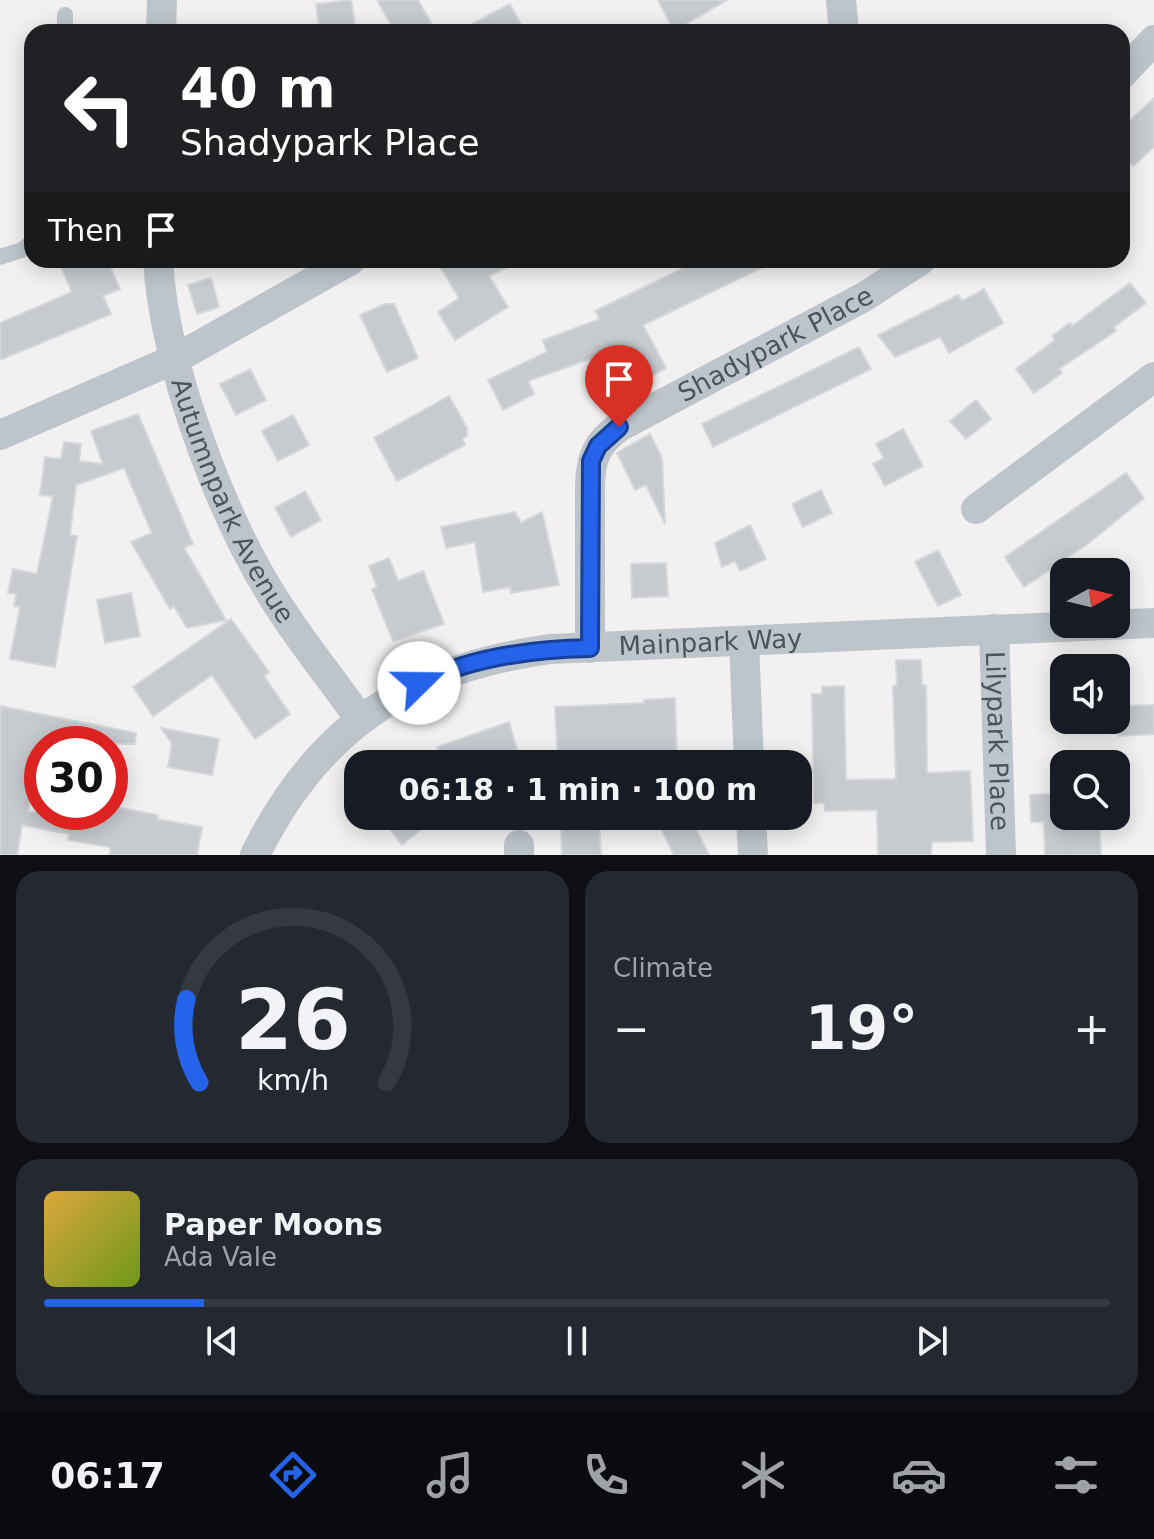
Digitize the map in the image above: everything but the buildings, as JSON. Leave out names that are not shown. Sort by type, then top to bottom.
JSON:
[{"type":"street","points":[[161,24],[162,0]]},
{"type":"street","points":[[841,0],[843,24]]},
{"type":"street","points":[[1130,66],[1154,40]]},
{"type":"street","name":"Autumnpark Avenue","points":[[159,268],[175,359],[202,440],[251,558],[278,605],[360,719]]},
{"type":"street","points":[[0,435],[175,359],[337,268]]},
{"type":"street","name":"Shadypark Place","points":[[590,648],[590,484],[591,461],[598,446],[619,427],[864,297],[909,268]]},
{"type":"street","points":[[976,509],[1154,377]]},
{"type":"street","name":"Mainpark Way","points":[[255,855],[299,782],[360,719],[401,693],[472,663],[550,649],[1154,623]]},
{"type":"street","name":"Lilypark Place","points":[[994,629],[1001,855]]},
{"type":"street","points":[[744,641],[748,750]]},
{"type":"street","points":[[752,830],[753,855]]},
{"type":"lane","points":[[0,257],[24,248]]},
{"type":"route","points":[[419,683],[472,663],[506,655],[590,648],[591,461],[598,446],[619,427]]}]
